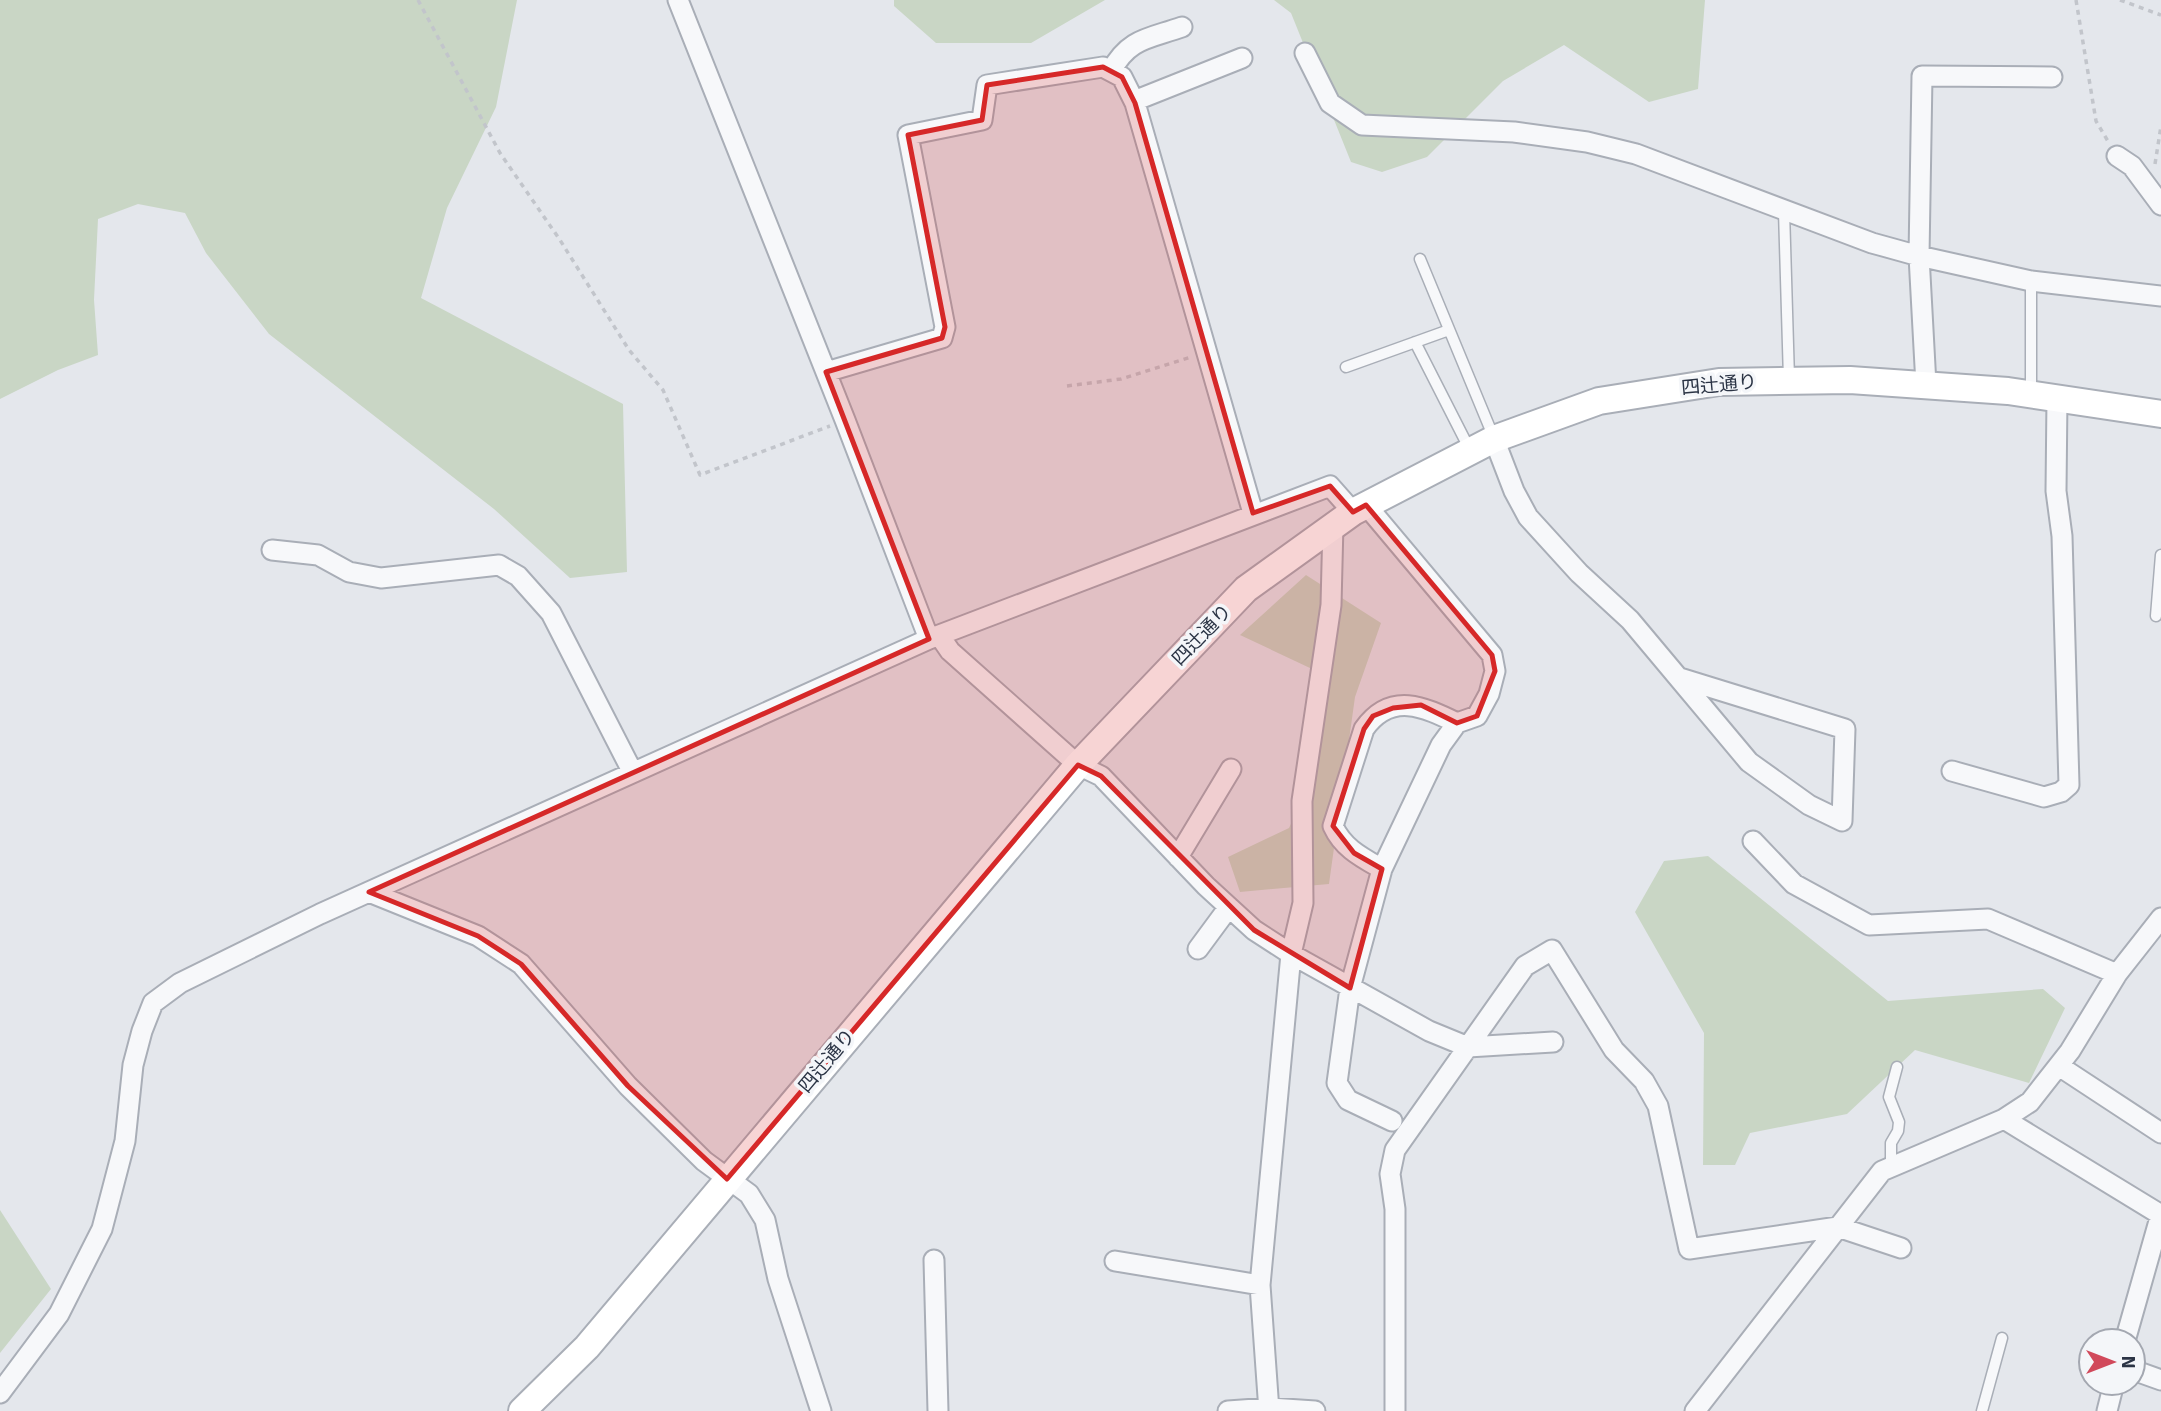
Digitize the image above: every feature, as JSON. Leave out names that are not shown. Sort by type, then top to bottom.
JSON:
[{"type":"street","points":[[678,0],[934,637],[1078,765],[1101,776],[1178,857],[1254,930],[1350,988],[1429,1031],[1468,1047],[1553,1042]]},
{"type":"street","points":[[1111,71],[1122,52],[1138,42],[1182,27]]},
{"type":"street","points":[[1305,53],[1330,103],[1362,125],[1514,132],[1587,142],[1636,154],[1872,243],[1919,256],[2031,281],[2161,296]]},
{"type":"street","points":[[1134,101],[1242,58]]},
{"type":"street","points":[[826,372],[942,338],[945,327],[908,135],[982,120],[987,85],[1103,67],[1122,77],[1134,101],[1253,513]]},
{"type":"street","points":[[1926,385],[1919,256],[1922,76],[2052,77]]},
{"type":"street","points":[[2117,156],[2132,166],[2156,197]]},
{"type":"street","name":"四辻通り","points":[[522,1411],[587,1347],[1078,765],[1246,589],[1350,514],[1494,439],[1599,401],[1719,382],[1789,379],[1926,385],[2044,396],[2161,414]]},
{"type":"street","points":[[1952,771],[2044,797],[2061,792],[2069,785],[2062,536],[2044,396]]},
{"type":"street","points":[[1494,439],[1514,491],[1528,517],[1579,573],[1630,620],[1749,762],[1809,805],[1842,821],[1845,729],[1680,678]]},
{"type":"street","points":[[0,1393],[59,1314],[102,1229],[125,1141],[133,1065],[153,1003],[180,983],[369,892],[632,771],[659,762],[934,637],[1253,513],[1330,486],[1350,514],[1492,655],[1494,671],[1489,694],[1477,716],[1457,723],[1441,745],[1381,869],[1350,988],[1337,1083],[1348,1100],[1392,1121]]},
{"type":"street","points":[[1269,1410],[1260,1285],[1291,954],[1303,903],[1302,801],[1331,605],[1350,514]]},
{"type":"street","points":[[272,550],[318,555],[349,572],[381,578],[499,565],[518,576],[551,613],[632,771]]},
{"type":"street","points":[[1381,869],[1354,853],[1339,839],[1333,825],[1364,729],[1373,716],[1393,708],[1421,705],[1457,723]]},
{"type":"street","points":[[1178,857],[1231,769]]},
{"type":"street","points":[[1753,841],[1794,884],[1869,925],[1988,919],[2117,974]]},
{"type":"street","points":[[369,892],[478,936],[521,964],[628,1086],[727,1179],[750,1194],[765,1220],[778,1279],[821,1411]]},
{"type":"street","points":[[1198,949],[1229,907]]},
{"type":"street","points":[[1695,1411],[1882,1171],[2004,1119],[2030,1102],[2059,1066],[2117,974],[2161,918]]},
{"type":"street","points":[[1395,1411],[1395,1209],[1390,1174],[1395,1150],[1525,966],[1552,950],[1615,1050],[1644,1081],[1658,1107],[1689,1249],[1838,1227],[1901,1248]]},
{"type":"street","points":[[2059,1066],[2161,1133]]},
{"type":"street","points":[[2004,1119],[2161,1215],[2129,1327]]},
{"type":"street","points":[[934,1260],[938,1411]]},
{"type":"street","points":[[1115,1261],[1260,1285]]},
{"type":"street","points":[[1228,1411],[1315,1411]]},
{"type":"lane","points":[[1784,211],[1789,379]]},
{"type":"lane","points":[[1420,259],[1494,439]]},
{"type":"lane","points":[[2031,281],[2044,396]]},
{"type":"lane","points":[[1346,367],[1449,330]]},
{"type":"lane","points":[[1415,342],[1470,451]]},
{"type":"lane","points":[[2156,616],[2161,555]]},
{"type":"lane","points":[[1891,1168],[1891,1143],[1899,1131],[1899,1122],[1889,1097],[1897,1067]]},
{"type":"lane","points":[[1982,1411],[2001,1338]]},
{"type":"path","points":[[418,0],[500,153],[560,240],[629,350],[663,390],[700,475],[845,420]]},
{"type":"path","points":[[2076,0],[2096,121],[2117,156]]},
{"type":"path","points":[[2120,0],[2161,15]]},
{"type":"path","points":[[2156,197],[2161,126]]},
{"type":"path","points":[[1067,386],[1121,379],[1206,352]]},
{"type":"highlighted area","points":[[1103,67],[1122,77],[1135,103],[1253,513],[1330,486],[1353,512],[1366,505],[1492,655],[1495,671],[1477,716],[1457,723],[1421,705],[1393,708],[1373,716],[1364,729],[1333,826],[1354,853],[1382,869],[1350,988],[1254,930],[1101,776],[1078,765],[727,1179],[628,1086],[521,964],[478,936],[369,892],[929,639],[826,372],[942,338],[945,327],[908,135],[982,120],[987,85]]},
{"type":"green space","points":[[0,0],[517,0],[496,107],[447,208],[421,298],[623,404],[627,572],[570,578],[494,509],[269,334],[206,253],[185,213],[138,204],[98,219],[94,300],[98,355],[58,370],[0,399]]},
{"type":"green space","points":[[894,0],[1105,0],[1031,43],[936,43],[894,6]]},
{"type":"green space","points":[[1274,0],[1705,0],[1698,89],[1649,102],[1564,45],[1503,81],[1427,157],[1382,172],[1351,162],[1291,13]]},
{"type":"green space","points":[[1306,575],[1381,623],[1355,697],[1329,884],[1240,892],[1228,857],[1289,828],[1314,775],[1327,676],[1240,635]]},
{"type":"green space","points":[[1708,856],[1888,1001],[2043,989],[2065,1008],[2029,1083],[1915,1050],[1847,1114],[1750,1133],[1735,1165],[1703,1165],[1704,1033],[1635,912],[1664,861]]},
{"type":"green space","points":[[0,1210],[51,1289],[0,1353]]}]
